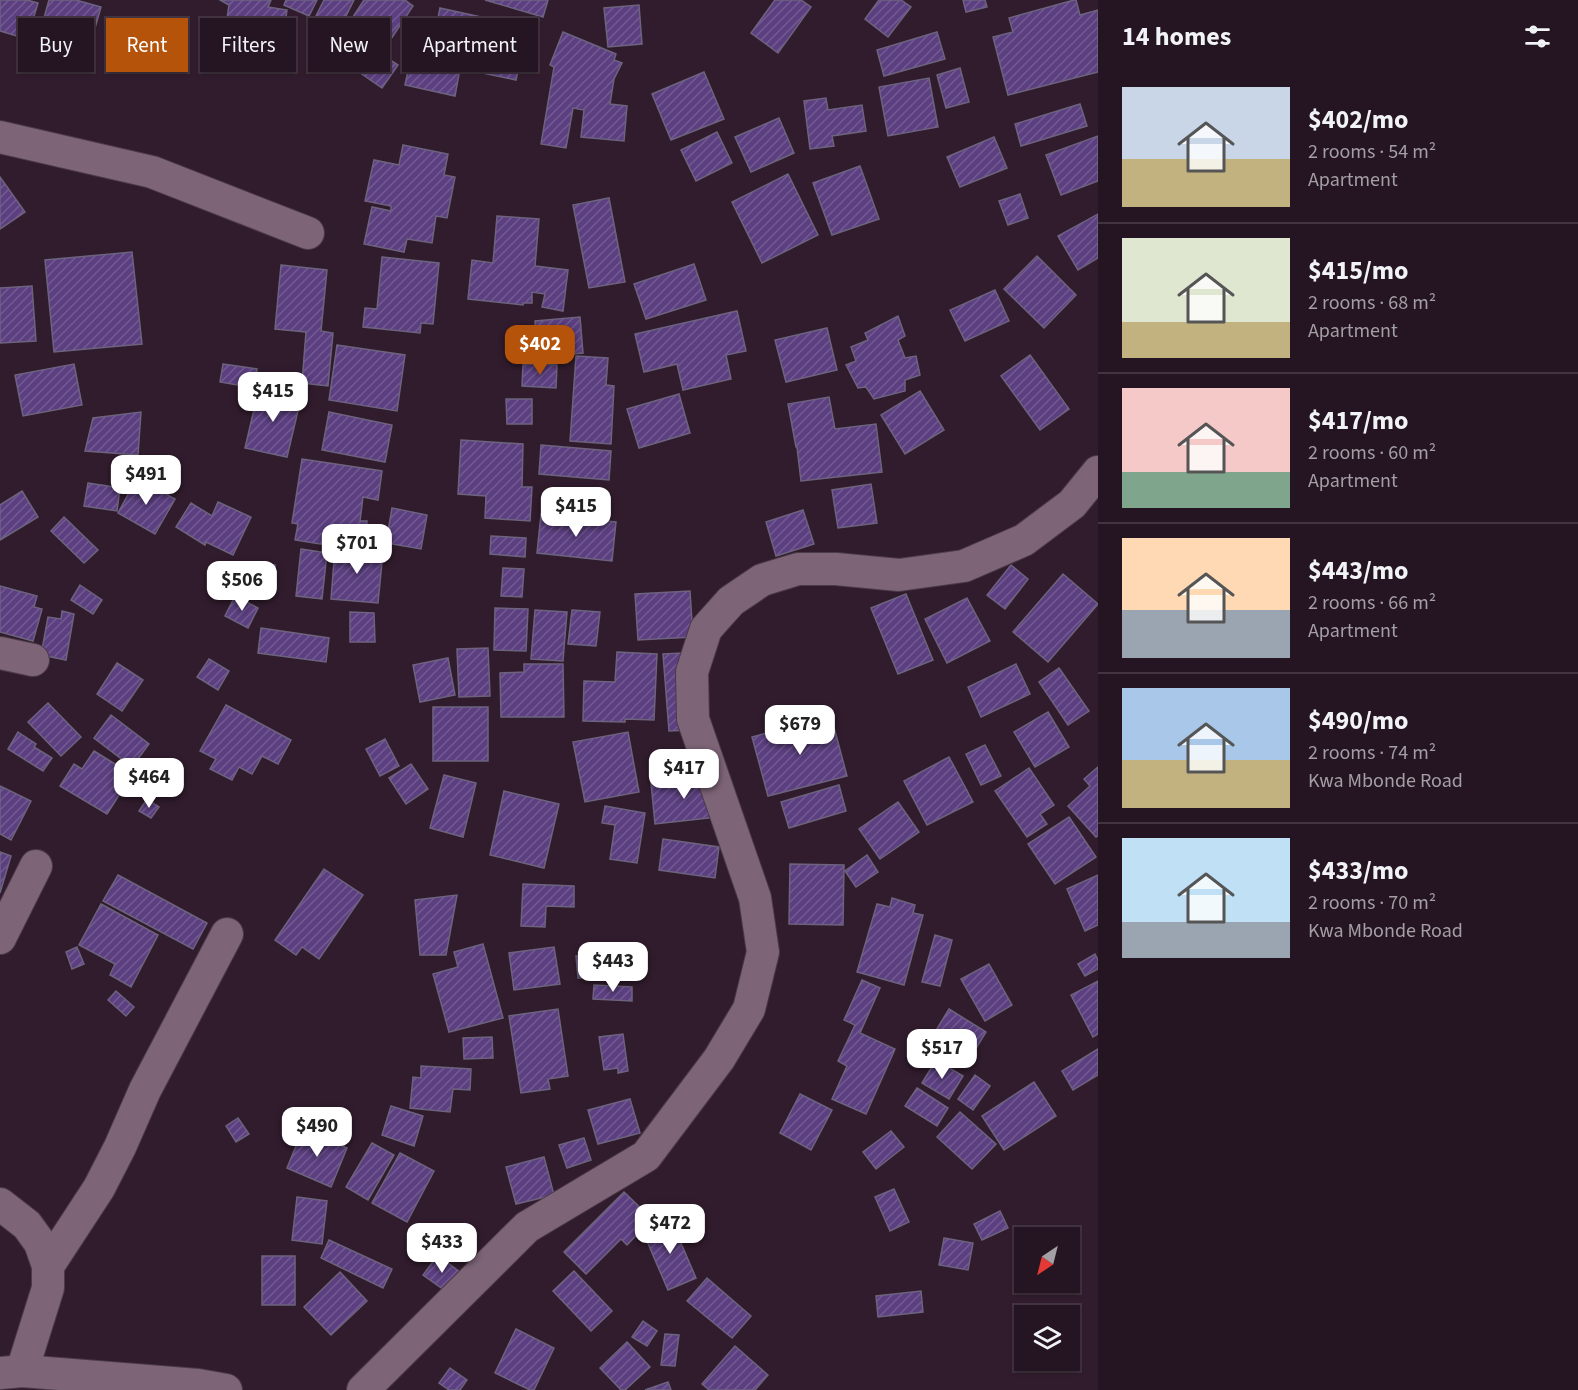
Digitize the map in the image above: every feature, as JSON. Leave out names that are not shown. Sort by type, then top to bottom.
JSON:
[{"type":"street","points":[[0,137],[152,172],[308,233]]},
{"type":"street","points":[[363,1390],[527,1227],[646,1156],[718,1059],[749,1009],[763,952],[755,898],[693,719],[692,672],[706,630],[730,601],[762,580],[798,569],[899,574],[964,566],[1024,540],[1072,504],[1098,472]]},
{"type":"street","points":[[0,652],[33,660]]},
{"type":"street","points":[[0,938],[36,866]]},
{"type":"street","points":[[48,1266],[99,1188],[145,1090],[227,934]]},
{"type":"street","points":[[0,1204],[27,1225],[40,1243],[48,1266],[48,1288],[11,1372],[198,1385],[226,1390]]},
{"type":"building","points":[[0,0],[27,0],[38,3],[33,18],[18,18],[18,36],[0,31]]},
{"type":"building","points":[[49,0],[76,0],[101,7],[94,32],[94,18],[44,18]]},
{"type":"building","points":[[220,0],[271,0],[268,7],[287,10],[286,18],[227,18],[229,5]]},
{"type":"building","points":[[286,0],[317,0],[309,16],[284,5]]},
{"type":"building","points":[[324,0],[354,0],[345,18],[316,16]]},
{"type":"building","points":[[364,0],[405,0],[413,6],[405,18],[402,18],[402,22],[390,40],[390,18],[352,18]]},
{"type":"building","points":[[485,0],[548,0],[543,17]]},
{"type":"building","points":[[775,0],[801,0],[811,7],[778,53],[751,33]]},
{"type":"building","points":[[879,0],[901,0],[911,7],[888,37],[865,19]]},
{"type":"building","points":[[963,0],[985,0],[987,7],[966,12]]},
{"type":"building","points":[[1076,0],[1080,15],[1098,10],[1098,72],[1008,95],[993,37],[1013,32],[1009,18]]},
{"type":"building","points":[[639,5],[642,44],[608,47],[604,8]]},
{"type":"building","points":[[440,8],[486,18],[438,18]]},
{"type":"building","points":[[563,32],[616,54],[614,60],[622,63],[614,79],[610,104],[627,106],[624,141],[581,137],[584,110],[573,108],[566,148],[541,144],[554,67],[550,65]]},
{"type":"building","points":[[937,32],[945,59],[884,76],[877,50]]},
{"type":"building","points":[[390,60],[398,65],[382,88],[359,72],[390,72]]},
{"type":"building","points":[[960,68],[969,102],[946,108],[937,75]]},
{"type":"building","points":[[408,72],[459,74],[455,96],[405,85]]},
{"type":"building","points":[[477,72],[518,72],[516,80]]},
{"type":"building","points":[[704,72],[724,119],[671,140],[652,94]]},
{"type":"building","points":[[929,78],[938,127],[888,136],[879,87]]},
{"type":"building","points":[[826,98],[828,110],[862,105],[866,131],[832,136],[834,146],[810,149],[804,101]]},
{"type":"building","points":[[1080,104],[1087,126],[1021,146],[1015,124]]},
{"type":"building","points":[[779,118],[794,153],[751,172],[735,137]]},
{"type":"building","points":[[717,132],[732,163],[696,181],[681,150]]},
{"type":"building","points":[[1098,136],[1098,181],[1061,195],[1046,155]]},
{"type":"building","points":[[994,137],[1007,168],[960,187],[947,157]]},
{"type":"building","points":[[403,145],[448,154],[444,175],[455,177],[447,218],[436,216],[432,243],[407,239],[404,252],[364,244],[372,207],[391,211],[391,206],[365,201],[374,160],[399,165]]},
{"type":"building","points":[[860,166],[879,219],[832,235],[813,183]]},
{"type":"building","points":[[788,174],[818,235],[762,263],[732,202]]},
{"type":"building","points":[[0,177],[25,212],[0,229]]},
{"type":"building","points":[[1020,194],[1028,218],[1008,225],[999,201]]},
{"type":"building","points":[[609,198],[625,282],[589,288],[573,205]]},
{"type":"building","points":[[1098,214],[1098,258],[1078,270],[1058,236]]},
{"type":"building","points":[[497,216],[539,219],[535,266],[568,270],[563,311],[542,307],[545,294],[532,292],[532,303],[523,303],[523,305],[468,299],[472,260],[493,263]]},
{"type":"building","points":[[132,252],[142,344],[54,352],[45,260]]},
{"type":"building","points":[[1037,256],[1076,295],[1044,328],[1004,289]]},
{"type":"building","points":[[382,257],[439,263],[433,324],[421,323],[420,333],[363,327],[365,308],[377,309]]},
{"type":"building","points":[[694,264],[706,300],[646,319],[634,284]]},
{"type":"building","points":[[281,265],[327,270],[321,331],[333,333],[328,386],[302,383],[306,332],[275,329]]},
{"type":"building","points":[[32,286],[36,341],[0,343],[0,288]]},
{"type":"building","points":[[995,290],[1009,321],[965,341],[950,310]]},
{"type":"building","points":[[737,311],[746,351],[726,355],[731,379],[683,390],[677,364],[644,372],[635,334]]},
{"type":"building","points":[[898,316],[905,336],[898,340],[905,358],[916,356],[920,375],[905,380],[905,391],[874,399],[866,387],[858,388],[846,365],[856,361],[851,347],[868,340],[865,333]]},
{"type":"building","points":[[580,317],[583,353],[538,357],[535,321]]},
{"type":"building","points":[[827,328],[837,370],[786,382],[775,340]]},
{"type":"building","points":[[337,345],[405,355],[397,411],[329,400]]},
{"type":"building","points":[[1030,355],[1069,409],[1040,430],[1001,376]]},
{"type":"building","points":[[576,356],[608,358],[606,385],[614,386],[611,444],[570,441]]},
{"type":"building","points":[[74,364],[82,405],[23,416],[15,375]]},
{"type":"building","points":[[223,364],[257,369],[254,388],[220,382]]},
{"type":"building","points":[[523,364],[557,365],[556,388],[522,386]]},
{"type":"building","points":[[259,388],[301,398],[287,457],[245,448]]},
{"type":"building","points":[[920,391],[944,430],[905,454],[881,415]]},
{"type":"building","points":[[679,394],[690,433],[639,448],[627,409]]},
{"type":"building","points":[[829,397],[835,429],[876,424],[882,472],[801,481],[788,404]]},
{"type":"building","points":[[506,399],[532,399],[532,424],[507,424]]},
{"type":"building","points":[[141,412],[138,455],[85,451],[93,418]]},
{"type":"building","points":[[329,412],[392,425],[385,462],[322,450]]},
{"type":"building","points":[[461,440],[523,444],[522,487],[532,487],[530,521],[485,518],[486,496],[458,494]]},
{"type":"building","points":[[541,445],[611,451],[609,480],[539,474]]},
{"type":"building","points":[[302,459],[382,471],[378,500],[363,497],[360,521],[367,521],[363,551],[295,540],[298,524],[292,523]]},
{"type":"building","points":[[137,478],[175,499],[155,534],[118,513]]},
{"type":"building","points":[[88,483],[120,488],[117,511],[84,506]]},
{"type":"building","points":[[871,484],[877,523],[838,528],[832,490]]},
{"type":"building","points":[[22,491],[38,517],[0,540],[0,505]]},
{"type":"building","points":[[218,502],[251,517],[233,555],[206,542],[205,545],[176,527],[191,503],[212,516]]},
{"type":"building","points":[[392,508],[427,515],[421,549],[386,543]]},
{"type":"building","points":[[803,510],[814,544],[776,556],[766,522]]},
{"type":"building","points":[[541,514],[616,522],[612,561],[537,553]]},
{"type":"building","points":[[64,517],[98,550],[84,563],[51,531]]},
{"type":"building","points":[[491,536],[526,538],[525,557],[490,554]]},
{"type":"building","points":[[335,548],[383,552],[378,603],[331,599]]},
{"type":"building","points":[[301,549],[327,553],[322,599],[296,596]]},
{"type":"building","points":[[248,563],[275,565],[274,591],[247,590]]},
{"type":"building","points":[[1011,565],[1028,579],[1005,609],[987,595]]},
{"type":"building","points":[[503,568],[524,569],[522,597],[501,596]]},
{"type":"building","points":[[1063,574],[1098,604],[1048,662],[1013,632]]},
{"type":"building","points":[[80,585],[102,600],[93,614],[71,600]]},
{"type":"building","points":[[0,586],[37,596],[34,607],[42,609],[33,641],[0,632]]},
{"type":"building","points":[[690,591],[693,637],[638,640],[635,594]]},
{"type":"building","points":[[906,594],[933,660],[898,674],[871,608]]},
{"type":"building","points":[[235,596],[258,608],[248,628],[225,616]]},
{"type":"building","points":[[967,598],[990,641],[947,663],[925,619]]},
{"type":"building","points":[[495,608],[528,609],[526,651],[494,650]]},
{"type":"building","points":[[535,610],[567,612],[563,661],[531,659]]},
{"type":"building","points":[[572,610],[600,612],[596,646],[568,644]]},
{"type":"building","points":[[62,611],[74,614],[66,660],[41,655],[48,617],[61,619]]},
{"type":"building","points":[[350,612],[374,613],[375,642],[350,642]]},
{"type":"building","points":[[261,628],[329,638],[326,662],[258,653]]},
{"type":"building","points":[[488,648],[490,696],[459,697],[457,649]]},
{"type":"building","points":[[617,652],[657,654],[654,720],[583,721],[584,681],[615,682]]},
{"type":"building","points":[[683,653],[689,730],[669,731],[663,654]]},
{"type":"building","points":[[448,658],[455,695],[420,702],[413,665]]},
{"type":"building","points":[[209,659],[229,671],[218,690],[197,677]]},
{"type":"building","points":[[117,663],[143,680],[122,711],[97,694]]},
{"type":"building","points":[[524,664],[563,664],[564,717],[501,717],[500,673],[524,672]]},
{"type":"building","points":[[1016,664],[1030,694],[981,717],[968,687]]},
{"type":"building","points":[[1059,668],[1089,711],[1068,725],[1039,682]]},
{"type":"building","points":[[48,703],[81,737],[61,756],[28,722]]},
{"type":"building","points":[[226,705],[291,740],[278,764],[262,756],[252,774],[239,767],[232,780],[210,769],[216,759],[200,751]]},
{"type":"building","points":[[433,707],[488,707],[488,761],[433,761]]},
{"type":"building","points":[[1048,712],[1069,747],[1035,767],[1014,732]]},
{"type":"building","points":[[111,715],[149,744],[132,767],[94,738]]},
{"type":"building","points":[[831,716],[847,776],[768,796],[752,737]]},
{"type":"building","points":[[18,732],[36,744],[34,747],[52,758],[43,771],[8,749]]},
{"type":"building","points":[[628,732],[639,792],[585,802],[573,742]]},
{"type":"building","points":[[385,739],[399,766],[380,776],[366,749]]},
{"type":"building","points":[[985,745],[1001,776],[981,785],[966,754]]},
{"type":"building","points":[[94,751],[128,772],[116,790],[121,792],[107,814],[60,786],[74,764],[82,769]]},
{"type":"building","points":[[949,757],[973,802],[927,825],[904,781]]},
{"type":"building","points":[[411,764],[428,789],[406,804],[389,778]]},
{"type":"building","points":[[1098,767],[1098,836],[1096,837],[1068,806],[1090,786],[1084,779]]},
{"type":"building","points":[[1029,768],[1054,805],[1040,814],[1047,824],[1027,837],[995,791]]},
{"type":"building","points":[[444,775],[476,783],[463,837],[430,828]]},
{"type":"building","points":[[713,777],[717,817],[655,824],[651,783]]},
{"type":"building","points":[[839,785],[846,811],[789,828],[781,802]]},
{"type":"building","points":[[0,786],[31,801],[11,840],[0,834]]},
{"type":"building","points":[[504,791],[559,804],[544,868],[490,855]]},
{"type":"building","points":[[147,799],[159,807],[151,818],[139,811]]},
{"type":"building","points":[[898,802],[919,832],[880,859],[859,829]]},
{"type":"building","points":[[605,806],[645,813],[637,863],[610,859],[615,825],[602,823]]},
{"type":"building","points":[[1069,817],[1096,857],[1055,884],[1028,844]]},
{"type":"building","points":[[663,839],[719,847],[715,878],[659,870]]},
{"type":"building","points":[[0,852],[11,856],[0,893]]},
{"type":"building","points":[[867,855],[878,872],[856,887],[845,871]]},
{"type":"building","points":[[790,864],[844,865],[843,925],[789,924]]},
{"type":"building","points":[[324,869],[363,895],[319,959],[302,947],[296,955],[275,940]]},
{"type":"building","points":[[118,875],[207,923],[193,949],[103,901]]},
{"type":"building","points":[[1098,875],[1098,925],[1085,931],[1067,889]]},
{"type":"building","points":[[523,884],[574,886],[574,907],[546,906],[545,927],[521,926]]},
{"type":"building","points":[[457,895],[446,955],[420,955],[415,900]]},
{"type":"building","points":[[892,898],[915,905],[913,913],[923,915],[904,985],[857,972],[877,904],[890,907]]},
{"type":"building","points":[[101,904],[158,935],[131,987],[110,975],[115,964],[79,945]]},
{"type":"building","points":[[935,935],[952,940],[940,986],[922,982]]},
{"type":"building","points":[[483,944],[503,1018],[449,1032],[433,974],[458,967],[454,952]]},
{"type":"building","points":[[77,947],[84,964],[72,969],[66,952]]},
{"type":"building","points":[[554,947],[560,984],[514,990],[509,953]]},
{"type":"building","points":[[1095,954],[1098,969],[1085,976],[1078,964]]},
{"type":"building","points":[[614,955],[615,977],[578,978],[576,956]]},
{"type":"building","points":[[989,964],[1012,1005],[985,1021],[961,979]]},
{"type":"building","points":[[862,980],[880,988],[860,1033],[895,1049],[866,1114],[832,1099],[847,1066],[838,1061],[855,1025],[844,1020]]},
{"type":"building","points":[[1098,981],[1098,1034],[1093,1037],[1071,995]]},
{"type":"building","points":[[594,985],[632,987],[632,1001],[593,999]]},
{"type":"building","points":[[116,991],[134,1007],[126,1016],[108,1000]]},
{"type":"building","points":[[558,1009],[568,1076],[548,1079],[550,1089],[521,1093],[509,1016]]},
{"type":"building","points":[[949,1009],[986,1032],[969,1060],[932,1037]]},
{"type":"building","points":[[623,1034],[628,1071],[618,1073],[618,1068],[604,1070],[599,1037]]},
{"type":"building","points":[[492,1037],[493,1058],[464,1059],[463,1038]]},
{"type":"building","points":[[1098,1049],[1098,1075],[1073,1090],[1062,1071]]},
{"type":"building","points":[[936,1060],[963,1076],[949,1099],[922,1083]]},
{"type":"building","points":[[421,1066],[471,1069],[470,1090],[453,1089],[450,1112],[410,1108],[413,1077],[421,1078]]},
{"type":"building","points":[[975,1075],[990,1086],[973,1110],[958,1099]]},
{"type":"building","points":[[1034,1082],[1056,1116],[1004,1150],[982,1116]]},
{"type":"building","points":[[917,1088],[948,1108],[937,1126],[905,1106]]},
{"type":"building","points":[[800,1094],[832,1110],[811,1150],[780,1133]]},
{"type":"building","points":[[630,1099],[640,1133],[598,1144],[588,1110]]},
{"type":"building","points":[[391,1106],[423,1116],[414,1146],[382,1135]]},
{"type":"building","points":[[960,1112],[996,1144],[972,1169],[937,1137]]},
{"type":"building","points":[[238,1118],[249,1134],[236,1142],[226,1126]]},
{"type":"building","points":[[303,1129],[347,1148],[331,1187],[287,1168]]},
{"type":"building","points":[[891,1131],[904,1147],[876,1169],[863,1152]]},
{"type":"building","points":[[584,1138],[591,1160],[567,1168],[559,1145]]},
{"type":"building","points":[[372,1143],[394,1155],[368,1200],[346,1187]]},
{"type":"building","points":[[400,1153],[434,1171],[407,1222],[372,1203]]},
{"type":"building","points":[[544,1157],[554,1195],[516,1204],[506,1167]]},
{"type":"building","points":[[894,1189],[909,1222],[890,1231],[875,1197]]},
{"type":"building","points":[[624,1192],[652,1219],[627,1245],[621,1239],[586,1274],[564,1252]]},
{"type":"building","points":[[297,1197],[327,1201],[322,1244],[292,1240]]},
{"type":"building","points":[[1000,1211],[1008,1228],[982,1240],[974,1224]]},
{"type":"building","points":[[671,1220],[696,1278],[668,1290],[643,1232]]},
{"type":"building","points":[[944,1238],[973,1243],[968,1270],[939,1265]]},
{"type":"building","points":[[329,1240],[392,1269],[383,1288],[321,1258]]},
{"type":"building","points":[[438,1255],[461,1273],[447,1292],[423,1275]]},
{"type":"building","points":[[262,1256],[295,1256],[295,1305],[262,1305]]},
{"type":"building","points":[[574,1271],[612,1311],[591,1331],[553,1291]]},
{"type":"building","points":[[340,1272],[367,1301],[331,1335],[304,1307]]},
{"type":"building","points":[[707,1278],[751,1316],[732,1338],[687,1301]]},
{"type":"building","points":[[921,1291],[923,1312],[878,1317],[876,1296]]},
{"type":"building","points":[[643,1321],[657,1331],[647,1346],[632,1337]]},
{"type":"building","points":[[516,1329],[554,1348],[534,1390],[495,1373]]},
{"type":"building","points":[[665,1334],[679,1335],[675,1366],[661,1365]]},
{"type":"building","points":[[627,1342],[650,1367],[625,1390],[621,1390],[600,1368]]},
{"type":"building","points":[[735,1346],[768,1375],[755,1390],[709,1390],[702,1384]]},
{"type":"building","points":[[450,1368],[467,1380],[460,1390],[449,1390],[439,1383]]},
{"type":"building","points":[[668,1382],[671,1390],[645,1390]]}]
